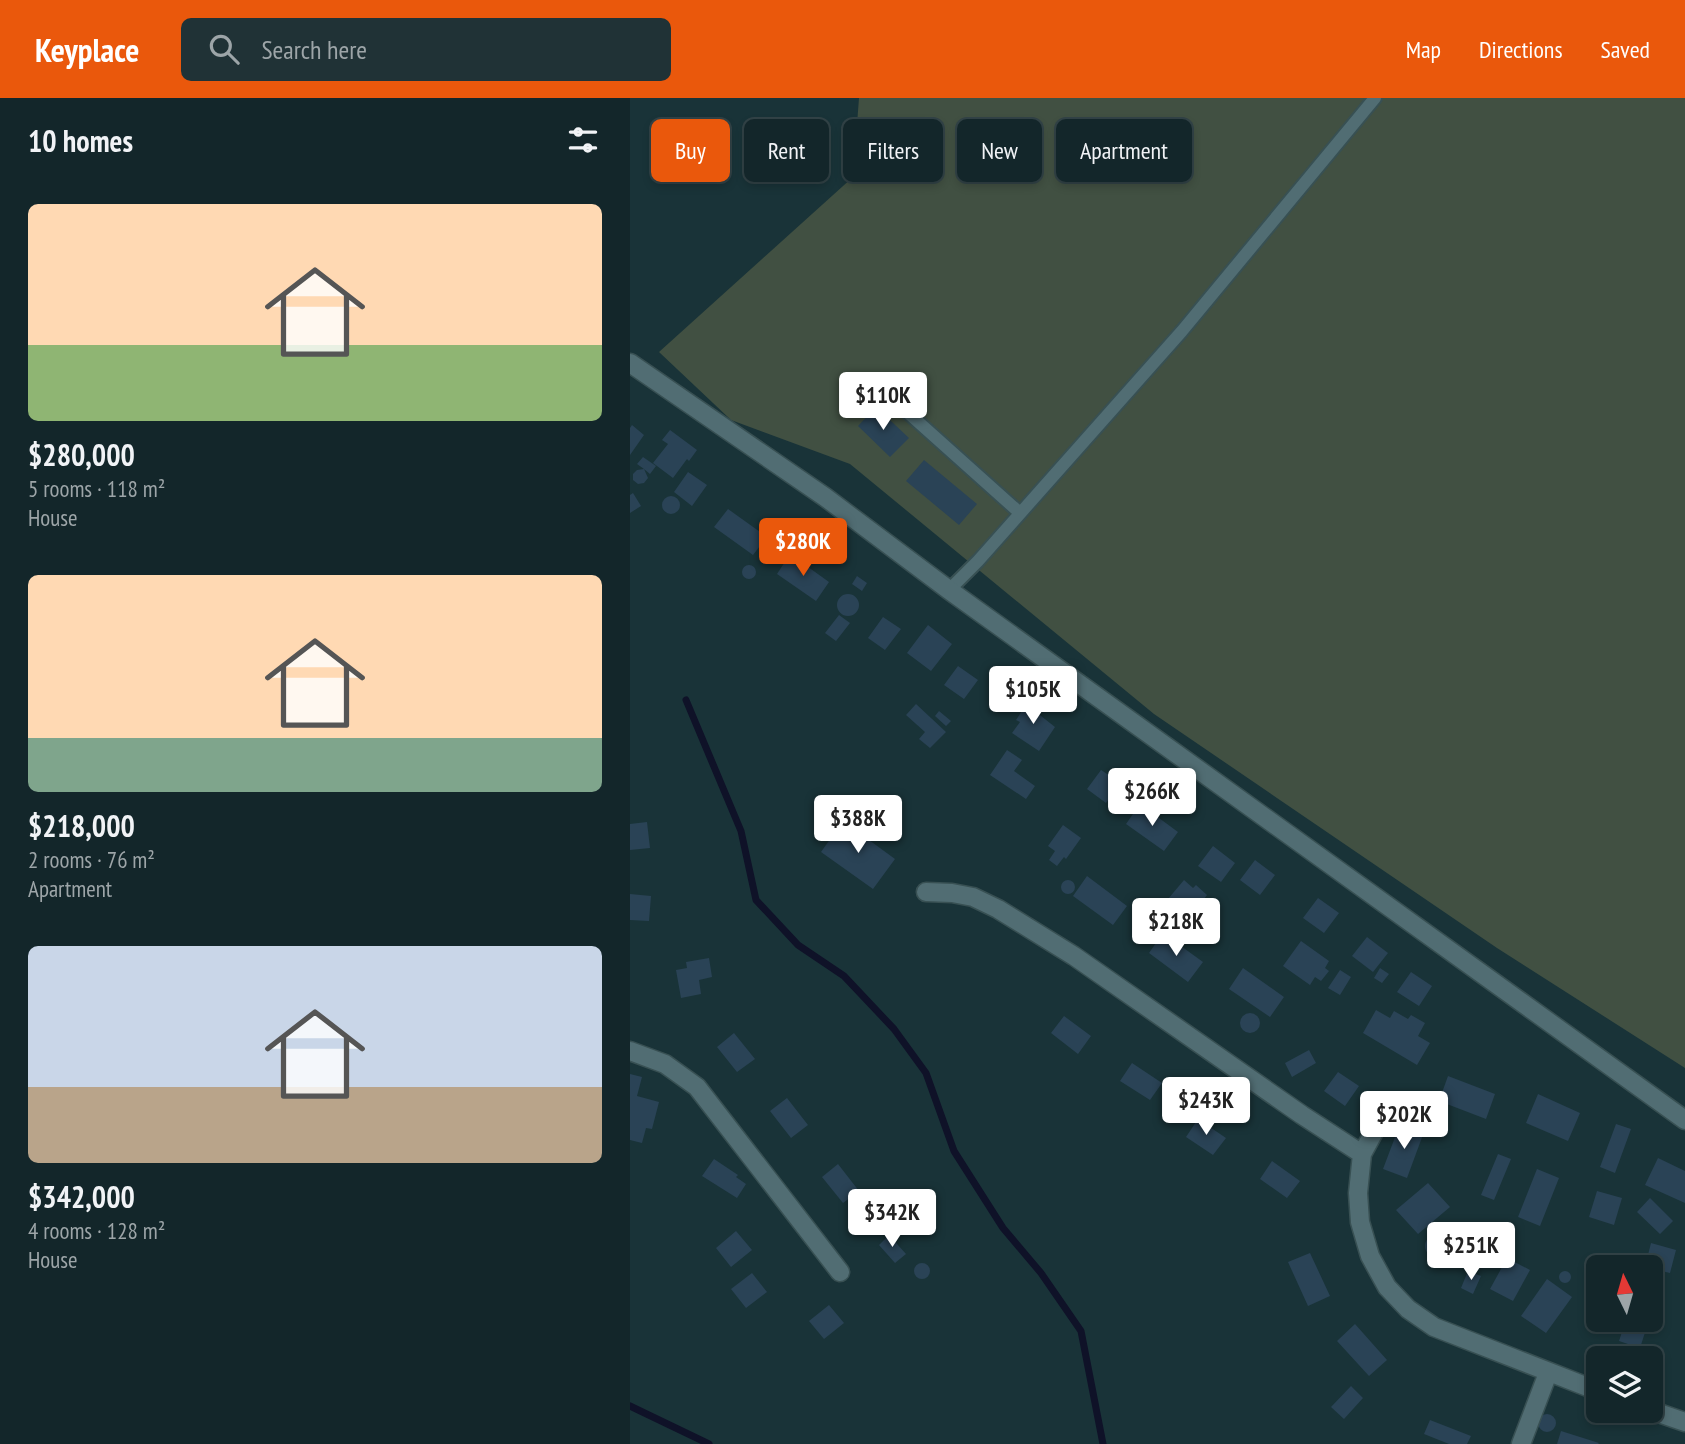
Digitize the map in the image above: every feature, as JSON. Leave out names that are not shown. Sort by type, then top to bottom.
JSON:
[{"type":"street","points":[[630,363],[825,498],[1685,1120]]},
{"type":"street","points":[[926,892],[973,897],[998,909],[1074,957],[1362,1154]]},
{"type":"street","points":[[630,1051],[666,1064],[697,1087],[840,1272]]},
{"type":"street","points":[[1381,1119],[1362,1154],[1358,1193],[1360,1222],[1370,1256],[1387,1287],[1408,1308],[1434,1327],[1586,1387]]},
{"type":"street","points":[[1521,1444],[1548,1373]]},
{"type":"street","points":[[1663,1414],[1685,1422]]},
{"type":"lane","points":[[949,590],[978,561],[1182,331],[1375,98]]},
{"type":"lane","points":[[906,411],[1020,513]]},
{"type":"green space","points":[[859,98],[1685,98],[1685,1068],[1497,948],[1154,714],[850,464],[731,420],[659,352],[847,182],[943,182],[943,119],[857,119]]},
{"type":"building","points":[[876,407],[909,438],[890,457],[858,426]]},
{"type":"building","points":[[632,425],[644,435],[630,455],[630,428]]},
{"type":"building","points":[[670,430],[697,450],[673,478],[653,463],[668,444],[662,440]]},
{"type":"building","points":[[643,457],[656,466],[650,474],[637,464]]},
{"type":"building","points":[[924,460],[977,504],[959,525],[906,481]]},
{"type":"building","points":[[644,469],[648,478],[644,483],[638,484],[633,480],[633,474]]},
{"type":"building","points":[[688,472],[707,485],[692,506],[674,492]]},
{"type":"building","points":[[633,493],[641,506],[630,513],[630,495]]},
{"type":"building","points":[[671,496],[677,499],[680,505],[677,511],[671,514],[665,511],[662,505],[665,499]]},
{"type":"building","points":[[728,509],[767,537],[753,555],[714,527]]},
{"type":"building","points":[[790,554],[829,582],[816,601],[777,574]]},
{"type":"building","points":[[746,565],[752,565],[756,572],[752,579],[746,579],[742,575],[742,569]]},
{"type":"building","points":[[857,576],[867,583],[862,591],[852,584]]},
{"type":"building","points":[[848,594],[856,597],[859,605],[856,613],[848,616],[840,613],[837,605],[840,597]]},
{"type":"building","points":[[839,615],[850,623],[836,641],[825,633]]},
{"type":"building","points":[[883,617],[901,629],[885,650],[868,638]]},
{"type":"building","points":[[928,625],[952,644],[931,671],[907,653]]},
{"type":"building","points":[[958,666],[978,680],[964,699],[944,685]]},
{"type":"building","points":[[1031,697],[1041,705],[1036,712],[1055,727],[1039,751],[1012,733],[1020,722],[1016,720]]},
{"type":"building","points":[[916,704],[946,732],[930,748],[919,739],[925,732],[906,715]]},
{"type":"building","points":[[939,711],[951,721],[946,726],[935,716]]},
{"type":"building","points":[[1007,750],[1022,760],[1014,771],[1035,786],[1026,799],[990,775]]},
{"type":"building","points":[[1101,770],[1121,783],[1106,803],[1087,789]]},
{"type":"building","points":[[1140,804],[1178,832],[1164,851],[1126,824]]},
{"type":"building","points":[[843,821],[895,859],[873,889],[821,852]]},
{"type":"building","points":[[647,822],[650,848],[630,850],[630,824]]},
{"type":"building","points":[[1063,825],[1081,838],[1066,859],[1064,857],[1057,866],[1049,860],[1055,851],[1048,846]]},
{"type":"building","points":[[1213,846],[1235,863],[1221,882],[1198,866]]},
{"type":"building","points":[[1255,860],[1275,875],[1260,895],[1240,880]]},
{"type":"building","points":[[1087,876],[1127,906],[1113,925],[1073,896]]},
{"type":"building","points":[[1065,880],[1071,880],[1075,887],[1071,894],[1065,894],[1061,890],[1061,884]]},
{"type":"building","points":[[1184,880],[1193,888],[1196,885],[1207,895],[1201,903],[1208,910],[1200,919],[1191,912],[1184,920],[1172,909],[1176,905],[1168,899]]},
{"type":"building","points":[[630,894],[651,896],[649,921],[630,920]]},
{"type":"building","points":[[1318,898],[1339,913],[1324,933],[1303,918]]},
{"type":"building","points":[[1151,919],[1158,922],[1161,929],[1158,936],[1151,939],[1144,936],[1141,929],[1144,922]]},
{"type":"building","points":[[1163,933],[1203,962],[1188,982],[1149,953]]},
{"type":"building","points":[[1367,937],[1388,953],[1373,972],[1352,956]]},
{"type":"building","points":[[1301,941],[1329,961],[1325,968],[1329,971],[1321,981],[1315,977],[1310,985],[1283,966]]},
{"type":"building","points":[[709,958],[712,977],[699,980],[701,994],[681,998],[676,970],[687,968],[686,962]]},
{"type":"building","points":[[1243,968],[1284,997],[1270,1017],[1229,989]]},
{"type":"building","points":[[1380,968],[1389,974],[1382,983],[1374,978]]},
{"type":"building","points":[[1340,970],[1351,977],[1340,995],[1328,988]]},
{"type":"building","points":[[1411,972],[1432,986],[1419,1006],[1397,992]]},
{"type":"building","points":[[1376,1010],[1390,1018],[1394,1011],[1408,1019],[1411,1015],[1425,1023],[1418,1036],[1430,1043],[1417,1065],[1363,1033]]},
{"type":"building","points":[[1250,1013],[1257,1016],[1260,1023],[1257,1030],[1250,1033],[1243,1030],[1240,1023],[1243,1016]]},
{"type":"building","points":[[1064,1016],[1091,1036],[1078,1054],[1051,1033]]},
{"type":"building","points":[[734,1033],[755,1059],[737,1072],[717,1047]]},
{"type":"building","points":[[1309,1050],[1316,1063],[1292,1077],[1285,1063]]},
{"type":"building","points":[[1132,1063],[1162,1083],[1150,1100],[1120,1081]]},
{"type":"building","points":[[1338,1072],[1359,1086],[1345,1106],[1324,1091]]},
{"type":"building","points":[[630,1074],[642,1077],[637,1096],[659,1102],[652,1129],[646,1128],[642,1143],[630,1140]]},
{"type":"building","points":[[1448,1076],[1495,1094],[1486,1119],[1439,1101]]},
{"type":"building","points":[[1538,1094],[1580,1113],[1568,1141],[1526,1123]]},
{"type":"building","points":[[787,1098],[808,1125],[791,1138],[770,1111]]},
{"type":"building","points":[[1198,1119],[1226,1138],[1213,1155],[1186,1137]]},
{"type":"building","points":[[1400,1124],[1424,1132],[1407,1178],[1383,1169]]},
{"type":"building","points":[[1616,1124],[1631,1129],[1615,1173],[1600,1167]]},
{"type":"building","points":[[1498,1154],[1511,1159],[1494,1200],[1481,1195]]},
{"type":"building","points":[[1658,1158],[1685,1171],[1685,1203],[1645,1185]]},
{"type":"building","points":[[714,1159],[738,1175],[736,1177],[746,1184],[737,1198],[702,1176]]},
{"type":"building","points":[[1272,1161],[1300,1181],[1287,1198],[1260,1179]]},
{"type":"building","points":[[838,1164],[859,1191],[843,1203],[822,1177]]},
{"type":"building","points":[[1537,1169],[1559,1178],[1540,1226],[1518,1217]]},
{"type":"building","points":[[1428,1183],[1450,1207],[1418,1234],[1396,1210]]},
{"type":"building","points":[[1597,1191],[1622,1198],[1614,1225],[1589,1217]]},
{"type":"building","points":[[1650,1198],[1673,1221],[1660,1234],[1637,1212]]},
{"type":"building","points":[[736,1231],[752,1250],[731,1267],[716,1248]]},
{"type":"building","points":[[889,1235],[906,1254],[895,1263],[879,1245]]},
{"type":"building","points":[[1436,1235],[1444,1238],[1447,1246],[1444,1254],[1436,1257],[1428,1254],[1425,1246],[1428,1238]]},
{"type":"building","points":[[1651,1243],[1676,1250],[1670,1273],[1663,1271],[1663,1255],[1648,1255]]},
{"type":"building","points":[[1310,1253],[1330,1296],[1308,1306],[1288,1262]]},
{"type":"building","points":[[1507,1258],[1530,1270],[1513,1301],[1490,1289]]},
{"type":"building","points":[[922,1263],[928,1265],[928,1277],[922,1279],[916,1277],[914,1271],[916,1265]]},
{"type":"building","points":[[1468,1271],[1481,1276],[1473,1294],[1461,1288]]},
{"type":"building","points":[[1565,1271],[1571,1277],[1565,1283],[1559,1277]]},
{"type":"building","points":[[752,1273],[767,1292],[746,1308],[731,1289]]},
{"type":"building","points":[[1547,1279],[1572,1297],[1546,1333],[1521,1316]]},
{"type":"building","points":[[829,1305],[844,1323],[824,1339],[809,1321]]},
{"type":"building","points":[[1355,1324],[1387,1360],[1369,1376],[1337,1341]]},
{"type":"building","points":[[1622,1332],[1645,1332],[1641,1346],[1619,1341]]},
{"type":"building","points":[[1351,1386],[1363,1398],[1344,1419],[1331,1407]]},
{"type":"building","points":[[1543,1414],[1551,1414],[1556,1423],[1554,1430],[1543,1432],[1538,1427],[1538,1419]]},
{"type":"building","points":[[1430,1420],[1471,1436],[1467,1444],[1449,1444],[1424,1434]]},
{"type":"building","points":[[1561,1431],[1599,1443],[1557,1444]]},
{"type":"waterway","points":[[686,700],[741,831],[756,900],[798,945],[844,976],[894,1029],[926,1073],[954,1151],[1003,1228],[1041,1273],[1081,1331],[1103,1444]]},
{"type":"waterway","points":[[630,1406],[709,1444]]}]
